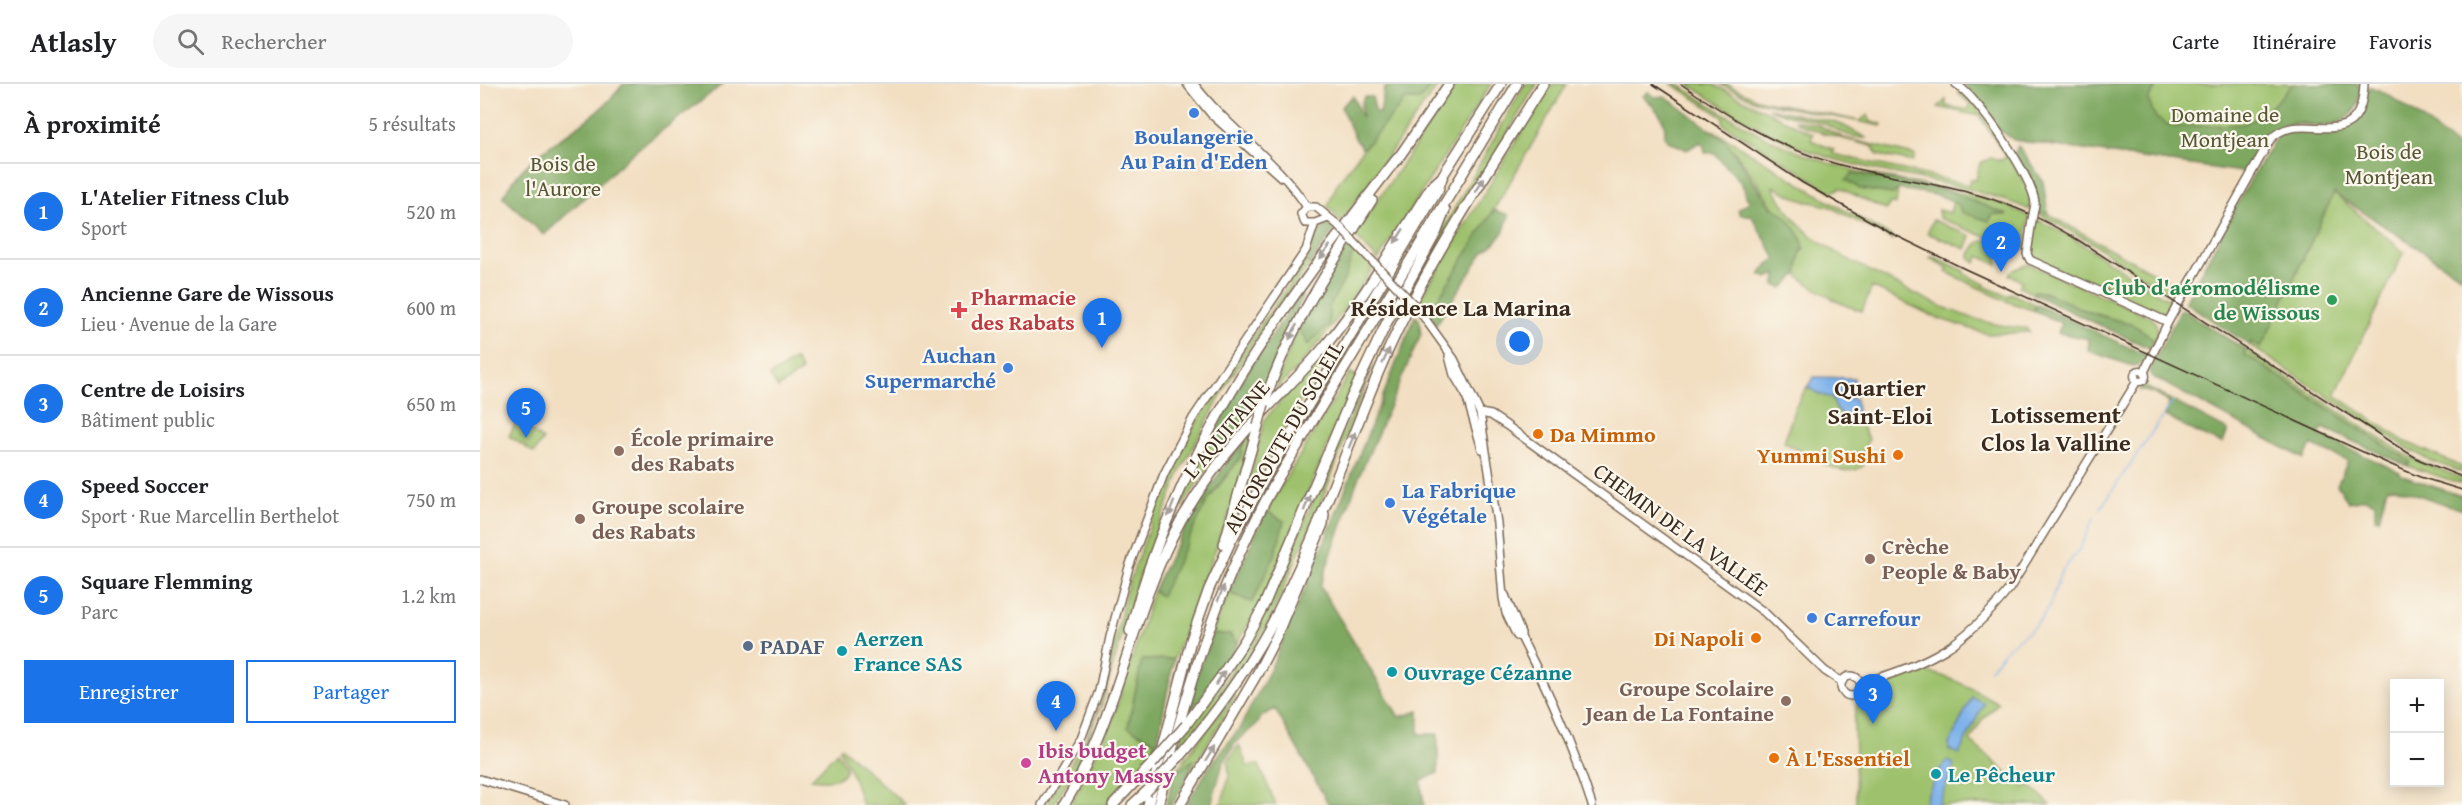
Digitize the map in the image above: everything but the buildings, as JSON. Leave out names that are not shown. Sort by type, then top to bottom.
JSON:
[{"type":"highway","points":[[1112,700],[1149,565],[1175,498],[1203,441],[1236,382],[1280,315],[1399,156],[1449,84]]},
{"type":"highway","name":"AUTOROUTE DU SOLEIL","points":[[1148,805],[1180,677],[1209,589],[1251,502],[1438,190],[1443,175],[1501,84]]},
{"type":"highway","name":"AUTOROUTE DU SOLEIL","points":[[1158,805],[1180,715],[1204,640],[1221,592],[1246,536],[1516,84]]},
{"type":"highway","points":[[1132,805],[1178,758],[1219,708],[1256,652],[1285,598],[1325,509],[1379,371],[1401,323],[1443,247],[1543,84]]},
{"type":"highway","points":[[1209,589],[1236,508],[1264,404],[1282,354],[1307,303],[1399,156]]},
{"type":"highway","name":"L'AQUITAINE","points":[[1064,805],[1090,755],[1112,700],[1154,579],[1191,504],[1233,445],[1326,345],[1431,187],[1443,175]]},
{"type":"highway","points":[[1113,805],[1186,725],[1226,669],[1264,605],[1351,398],[1388,322],[1437,231],[1452,194]]},
{"type":"highway","points":[[1180,805],[1238,710],[1271,646],[1323,525],[1325,509]]},
{"type":"street","points":[[1187,84],[1212,115],[1258,158],[1291,184]]},
{"type":"street","points":[[1194,84],[1225,120],[1263,153],[1291,184],[1307,207]]},
{"type":"street","points":[[1956,84],[1975,100],[2031,184],[2034,204],[2026,254],[2030,260],[2168,322]]},
{"type":"street","points":[[1861,684],[1939,655],[1967,636],[1991,612],[2010,588],[2137,381],[2135,373],[2140,370],[2144,372],[2168,322],[2274,135],[2291,126],[2329,129],[2348,122],[2361,108],[2364,84]]},
{"type":"street","points":[[1328,218],[1313,223],[1302,219],[1301,214],[1307,207],[1312,206],[1338,225],[1418,309],[1454,360],[1480,413],[1497,523],[1503,591],[1521,637],[1544,681],[1592,805]]},
{"type":"street","points":[[1042,805],[1081,739],[1100,691],[1110,637],[1129,567],[1164,474],[1193,418],[1246,338],[1289,279],[1306,250],[1313,223],[1320,216],[1319,210]]},
{"type":"street","points":[[1449,353],[1454,375],[1466,395],[1470,415],[1486,461]]},
{"type":"street","points":[[1470,415],[1474,420],[1480,413]]},
{"type":"street","name":"CHEMIN DE LA VALLÉE","points":[[1480,413],[1491,415],[1764,612],[1825,671],[1842,682]]},
{"type":"street","points":[[1854,676],[1861,684],[1859,692],[1851,695],[1843,691],[1842,682],[1848,677],[1854,676]]},
{"type":"street","points":[[480,779],[565,805]]},
{"type":"green space","name":"Bois de l'Aurore","points":[[623,84],[723,84],[634,152],[544,235],[503,197],[514,179],[528,164],[595,113]]},
{"type":"green space","points":[[1391,84],[1432,84],[1420,100],[1405,100],[1363,149],[1356,140],[1341,107],[1353,96],[1362,118],[1361,104],[1364,97],[1372,97],[1376,113],[1380,113],[1384,89]]},
{"type":"green space","points":[[1432,84],[1439,84],[1341,222],[1328,206],[1337,184],[1363,149],[1405,100],[1420,100]]},
{"type":"green space","points":[[1457,84],[1491,84],[1378,260],[1354,235]]},
{"type":"green space","points":[[1525,84],[1537,84],[1410,293],[1408,291]]},
{"type":"green space","points":[[1551,84],[1567,84],[1481,232],[1429,313],[1418,302]]},
{"type":"green space","points":[[1672,84],[1678,84],[1762,135],[1828,163],[1965,193],[2029,216],[2025,247],[2021,251],[2010,240],[2008,231],[2002,240],[1986,237],[1939,218],[1938,210],[1950,213],[1953,201],[1989,221],[1993,214],[2006,215],[1951,192],[1854,173],[1860,189],[1893,194],[1898,189],[1896,205],[1890,203],[1886,210],[1840,188],[1832,192],[1723,124],[1723,117]]},
{"type":"green space","points":[[1688,84],[1712,84],[1813,134],[1811,140],[1834,150],[1833,154],[1969,185],[1970,179],[1976,180],[1980,163],[1991,158],[2001,160],[2007,157],[1978,114],[1938,107],[1946,100],[1946,106],[1968,110],[1970,104],[1958,93],[1961,90],[1979,110],[2029,189],[2030,210],[1981,193],[1855,165],[1792,144],[1722,106]]},
{"type":"green space","points":[[1720,84],[1726,84],[1757,99],[1859,121],[1868,115],[1871,122],[1882,124],[1881,126],[1756,101]]},
{"type":"green space","name":"Domaine de Montjean","points":[[1962,84],[2359,84],[2321,127],[2292,125],[2275,132],[2268,138],[2249,173],[2014,140],[1997,128],[1967,87]]},
{"type":"green space","name":"Domaine de Montjean","points":[[1962,84],[2158,84],[2148,100],[2156,118],[2172,127],[2243,124],[2262,116],[2293,84],[2359,84],[2360,93],[2356,108],[2342,121],[2325,126],[2290,124],[2275,131],[2262,147],[2249,173],[2014,140],[1997,128],[1967,87]]},
{"type":"green space","name":"Bois de Montjean","points":[[2369,87],[2390,96],[2462,151],[2462,277],[2334,193],[2261,348],[2251,342],[2249,345],[2185,302],[2253,175],[2277,136],[2293,129],[2322,132],[2338,130],[2357,117],[2364,109],[2366,91]]},
{"type":"green space","points":[[1648,92],[1655,97],[1665,96],[1727,142],[1771,207],[1782,213],[1796,230],[1804,248],[1800,253],[1798,273],[1783,288],[1775,285],[1776,274],[1768,278],[1760,275],[1768,264],[1776,259],[1751,215],[1741,215],[1738,210],[1750,201],[1746,197],[1742,184],[1715,153],[1705,153],[1704,146],[1700,142],[1687,150],[1668,141],[1664,136],[1662,119],[1643,96]]},
{"type":"green space","points":[[1768,108],[1839,123],[1866,138],[1850,136],[1825,124]]},
{"type":"green space","points":[[1795,120],[1818,125],[1844,138],[1915,155],[1913,162],[1878,155],[1872,146],[1819,132]]},
{"type":"green space","points":[[1713,130],[1830,202],[1894,238],[1893,240],[1828,206],[1801,200],[1773,186],[1797,222],[1809,234],[1832,250],[1901,287],[1953,311],[1989,323],[2026,328],[2029,332],[1987,334],[1937,318],[1872,287],[1862,311],[1844,305],[1820,291],[1796,275],[1800,253],[1750,171]]},
{"type":"green space","points":[[2018,146],[2043,181],[2048,214],[2037,211],[2034,186],[2015,153]]},
{"type":"green space","points":[[1853,173],[1951,192],[2008,215],[1993,214],[1989,221],[1961,212],[1952,201],[1934,195],[1899,189],[1893,194],[1860,189],[1846,180]]},
{"type":"green space","name":"Club d'aéromodélisme de Wissous","points":[[2334,193],[2404,252],[2335,395],[2404,441],[2462,467],[2462,472],[2431,461],[2407,448],[2249,345],[2251,341],[2261,348]]},
{"type":"green space","points":[[1494,210],[1509,215],[1504,231],[1495,243],[1483,252],[1436,325],[1429,313]]},
{"type":"green space","points":[[2037,211],[2048,214],[2173,284],[2168,293],[2092,243]]},
{"type":"green space","points":[[2036,219],[2071,237],[2175,304],[2167,312],[2155,313],[2037,260],[2029,253]]},
{"type":"green space","points":[[1933,220],[1971,236],[1966,249],[1927,233]]},
{"type":"green space","points":[[1330,225],[1335,229],[1310,264],[1305,261],[1317,235],[1324,227]]},
{"type":"green space","points":[[1992,240],[2002,246],[1997,254],[1998,265],[1979,256],[1976,263],[1969,257],[1978,244]]},
{"type":"green space","points":[[1349,244],[1354,250],[1344,280],[1329,307],[1329,324],[1308,345],[1299,328]]},
{"type":"green space","points":[[1354,250],[1373,268],[1327,332],[1275,391],[1299,328],[1329,324],[1329,307],[1344,280]]},
{"type":"green space","points":[[1932,256],[1965,271],[1964,274],[1985,284],[1984,286],[2008,296],[2010,293],[2037,305],[2033,310],[2006,301],[1946,272],[1948,268],[1930,258]]},
{"type":"green space","points":[[1305,261],[1310,264],[1272,315],[1230,379],[1181,470],[1140,574],[1101,707],[1073,773],[1053,805],[1046,805],[1086,738],[1102,700],[1126,591],[1163,490],[1192,430],[1235,362]]},
{"type":"green space","points":[[2028,264],[2151,317],[2158,329],[2153,343],[2152,338],[2113,319],[2084,310],[2045,292],[2034,291],[2033,294],[2019,287],[2022,281],[2009,275],[2011,271]]},
{"type":"green space","points":[[2034,291],[2054,296],[2094,314],[2137,327],[2151,338],[2153,343],[2151,349],[2033,294]]},
{"type":"green space","points":[[1300,294],[1303,298],[1284,333],[1258,410],[1227,442],[1211,439],[1245,375]]},
{"type":"green space","points":[[2037,305],[2148,356],[2143,364],[2133,366],[2088,351],[2089,339],[2058,333],[2061,323],[2033,310]]},
{"type":"green space","points":[[2181,309],[2246,350],[2244,354],[2410,462],[2408,466],[2323,428],[2319,435],[2400,472],[2400,475],[2462,496],[2462,510],[2395,487],[2387,488],[2379,519],[2375,518],[2375,503],[2365,499],[2348,502],[2337,485],[2348,461],[2311,445],[2304,459],[2153,377],[2150,374],[2151,367]]},
{"type":"green space","points":[[1415,316],[1419,318],[1421,334],[1358,479],[1320,586],[1399,717],[1419,711],[1419,734],[1438,734],[1438,773],[1421,781],[1424,805],[1329,805],[1275,709],[1262,716],[1258,723],[1236,742],[1223,763],[1211,805],[1186,805],[1210,766],[1239,729],[1271,668],[1320,553]]},
{"type":"green space","points":[[1339,336],[1246,494],[1265,419]]},
{"type":"green space","points":[[2246,350],[2401,452],[2422,463],[2462,478],[2462,484],[2408,466],[2410,462],[2244,354]]},
{"type":"green space","points":[[795,359],[802,371],[778,388],[770,376]]},
{"type":"green space","points":[[1373,366],[1325,493],[1270,619],[1246,661],[1213,709],[1179,749],[1182,735],[1223,684],[1260,621],[1278,585]]},
{"type":"green space","points":[[1350,373],[1357,376],[1265,594],[1237,644],[1230,634],[1212,634],[1229,593],[1251,602],[1283,521],[1266,511]]},
{"type":"green space","points":[[2144,386],[2228,430],[2223,443],[2165,416],[2169,402],[2153,393],[2139,390]]},
{"type":"green space","points":[[1807,387],[1832,398],[1836,409],[1850,422],[1858,420],[1869,439],[1864,448],[1863,466],[1855,470],[1834,468],[1784,442],[1795,407]]},
{"type":"green space","points":[[517,421],[543,440],[534,453],[509,436]]},
{"type":"green space","points":[[1252,433],[1235,498],[1174,659],[1142,660],[1128,726],[1154,741],[1155,754],[1107,805],[1071,805],[1113,719],[1153,591],[1161,595],[1207,501],[1241,457],[1243,443]]},
{"type":"green space","points":[[1211,439],[1227,442],[1168,526],[1190,476]]},
{"type":"green space","points":[[1243,443],[1241,457],[1207,501],[1161,596],[1153,591],[1182,533],[1216,478]]},
{"type":"green space","points":[[1266,511],[1284,521],[1275,555],[1252,602],[1229,593]]},
{"type":"green space","points":[[1212,634],[1230,634],[1237,644],[1211,685],[1186,717],[1197,676]]},
{"type":"green space","points":[[1174,659],[1155,754],[1154,741],[1128,727],[1142,660]]},
{"type":"green space","points":[[1913,670],[1946,677],[1998,703],[1981,721],[1970,741],[2024,787],[2030,786],[2051,805],[1856,805],[1854,720],[1857,703],[1874,683]]},
{"type":"green space","points":[[1233,695],[1236,697],[1188,776],[1192,761],[1174,773]]},
{"type":"green space","points":[[1239,745],[1247,766],[1259,765],[1276,805],[1221,805],[1229,777],[1228,761]]},
{"type":"green space","points":[[841,747],[905,805],[862,805],[854,779],[839,749]]},
{"type":"green space","points":[[837,752],[845,766],[845,772],[838,778],[811,779]]},
{"type":"green space","points":[[1193,760],[1188,776],[1172,805],[1166,805],[1174,773]]},
{"type":"water","points":[[1814,377],[1854,378],[1856,395],[1851,395],[1851,399],[1856,399],[1858,420],[1850,422],[1836,409],[1832,398],[1807,387]]},
{"type":"water","points":[[1972,697],[1984,703],[1959,754],[1949,750],[1949,744]]},
{"type":"water","points":[[1947,761],[1953,763],[1954,766],[1938,805],[1924,805],[1930,788]]},
{"type":"waterway","points":[[2100,509],[2173,401]]},
{"type":"waterway","points":[[1989,670],[2007,648],[2036,625],[2049,607],[2061,572],[2079,550],[2094,517]]},
{"type":"railway","points":[[1653,84],[1803,183],[1893,234],[2387,463],[2420,477],[2462,490]]},
{"type":"railway","points":[[1681,84],[1752,129],[1790,148],[1848,167],[1978,195],[2042,220],[2078,240],[2400,448],[2420,460],[2462,477]]},
{"type":"place","name":"Boulangerie Au Pain d'Eden","points":[[1194,113]]},
{"type":"place","name":"Ancienne Gare de Wissous","points":[[2001,272]]},
{"type":"place","name":"Club d'aéromodélisme de Wissous","points":[[2332,300]]},
{"type":"place","name":"Pharmacie des Rabats","points":[[959,310]]},
{"type":"place","name":"L'Atelier Fitness Club","points":[[1102,348]]},
{"type":"place","name":"Auchan Supermarché","points":[[1008,368]]},
{"type":"place","name":"Da Mimmo","points":[[1538,434]]},
{"type":"place","name":"Square Flemming","points":[[526,438]]},
{"type":"place","name":"École primaire des Rabats","points":[[619,451]]},
{"type":"place","name":"Yummi Sushi","points":[[1898,455]]},
{"type":"place","name":"La Fabrique Végétale","points":[[1390,503]]},
{"type":"place","name":"Groupe scolaire des Rabats","points":[[580,519]]},
{"type":"place","name":"Crèche People & Baby","points":[[1870,559]]},
{"type":"place","name":"Carrefour","points":[[1812,618]]},
{"type":"place","name":"Di Napoli","points":[[1756,638]]},
{"type":"place","name":"PADAF","points":[[748,646]]},
{"type":"place","name":"Aerzen France SAS","points":[[842,651]]},
{"type":"place","name":"Ouvrage Cézanne","points":[[1392,672]]},
{"type":"place","name":"Groupe Scolaire Jean de La Fontaine","points":[[1786,701]]},
{"type":"place","name":"Centre de Loisirs","points":[[1873,724]]},
{"type":"place","name":"Speed Soccer","points":[[1056,731]]},
{"type":"place","name":"À L'Essentiel","points":[[1774,758]]},
{"type":"place","name":"Ibis budget Antony Massy","points":[[1026,763]]},
{"type":"place","name":"Le Pêcheur","points":[[1936,774]]},
{"type":"district","name":"Résidence La Marina","points":[[1461,307]]},
{"type":"district","name":"Quartier Saint-Eloi","points":[[1880,401]]},
{"type":"district","name":"Lotissement Clos la Valline","points":[[2056,428]]}]
